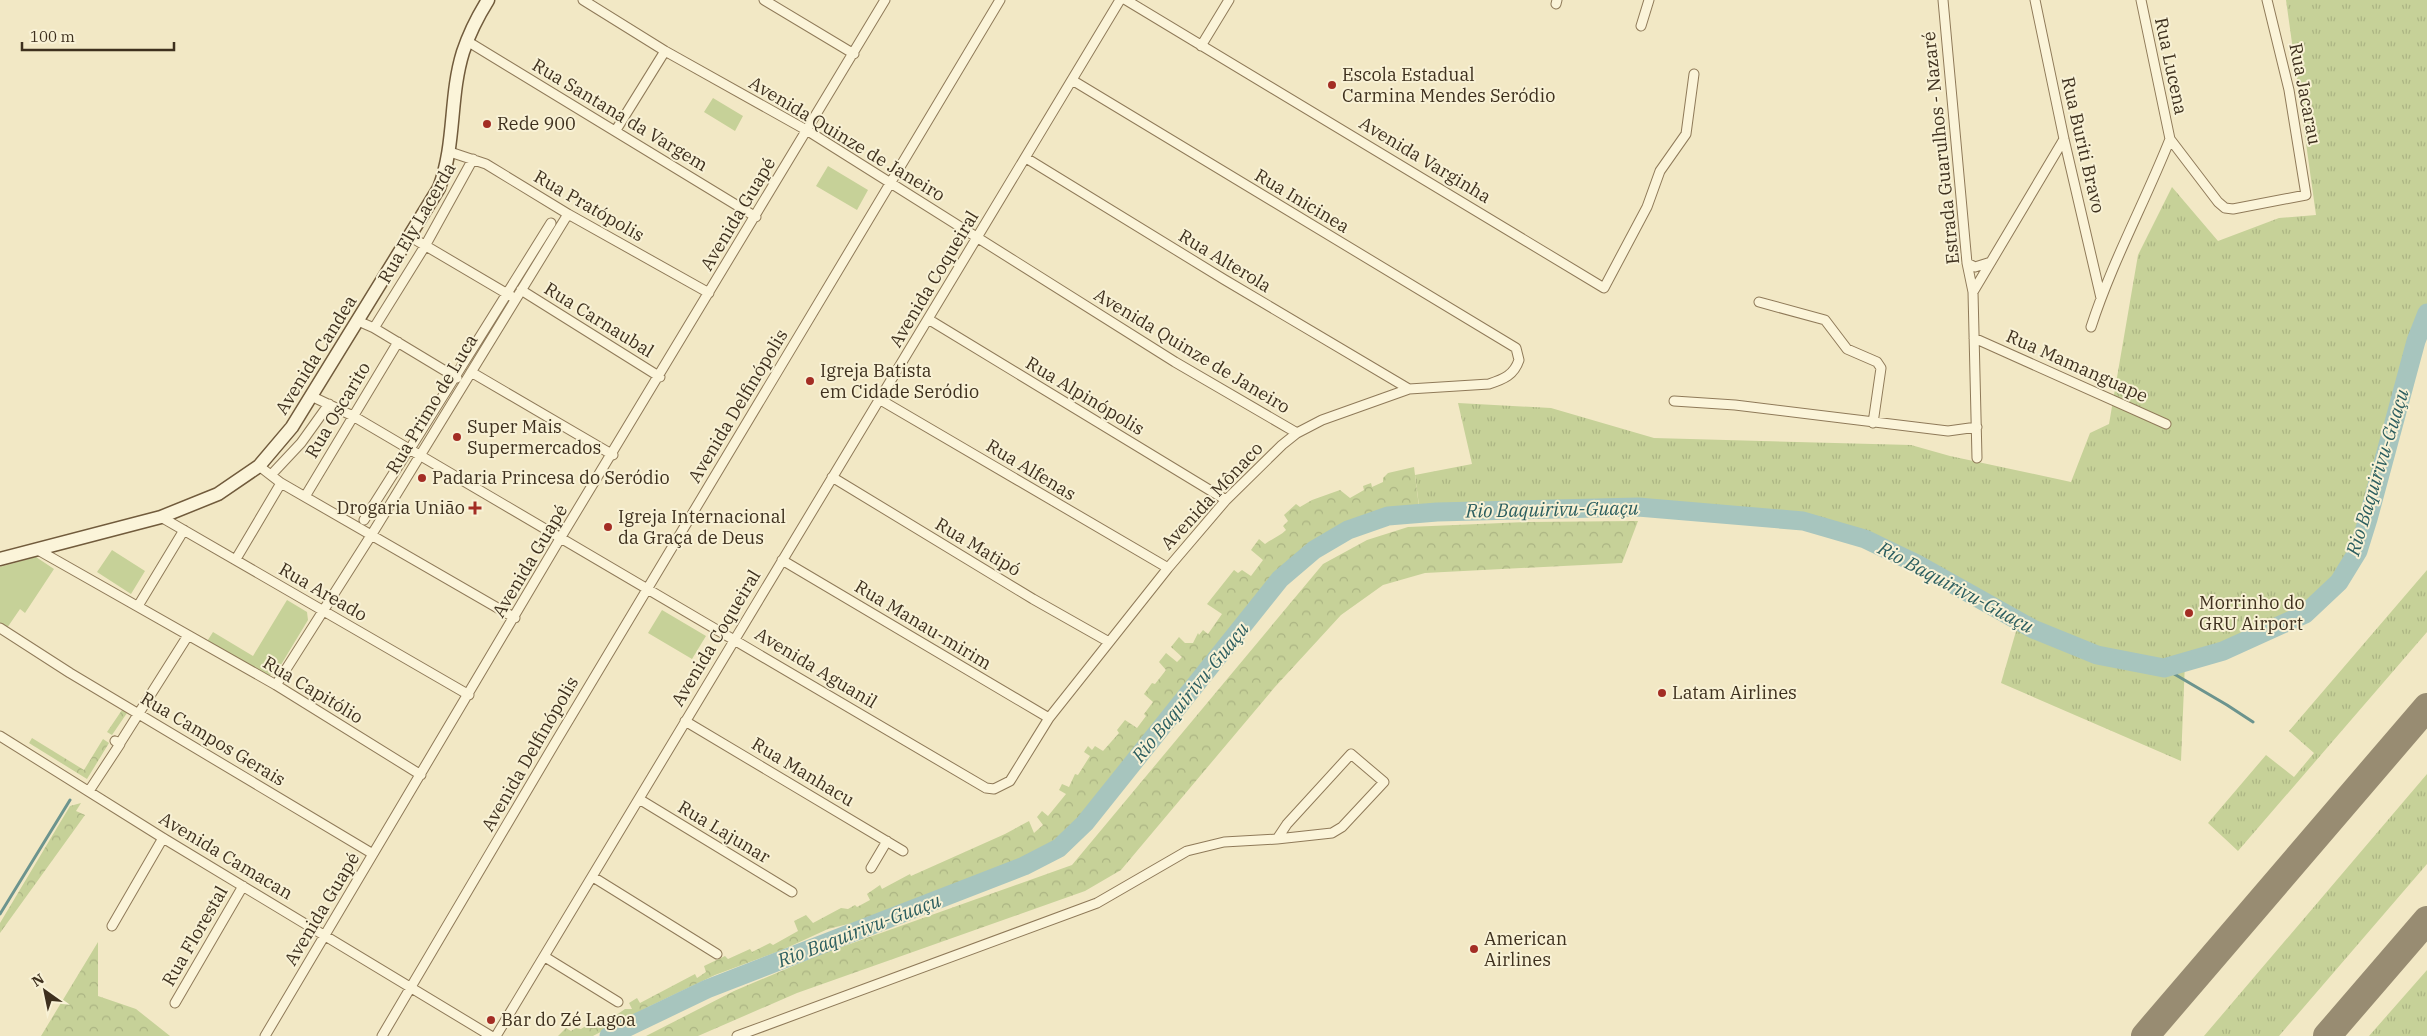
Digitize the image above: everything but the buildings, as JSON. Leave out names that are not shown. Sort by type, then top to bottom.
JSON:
[{"type":"main road","name":"Avenida Candea","points":[[0,559],[161,517],[218,494],[259,466],[292,427],[439,188],[450,152],[459,72],[467,41],[488,0]]},
{"type":"street","name":"Avenida Quinze de Janeiro","points":[[583,0],[665,51],[808,131],[1175,362],[1297,433]]},
{"type":"street","points":[[764,0],[854,54]]},
{"type":"street","name":"Avenida Guapé","points":[[265,1036],[469,696],[561,537],[613,455],[886,0]]},
{"type":"street","name":"Avenida Delfinópolis","points":[[382,1036],[1000,0]]},
{"type":"street","name":"Avenida Coqueiral","points":[[496,1036],[1120,0]]},
{"type":"street","name":"Avenida Varginha","points":[[1126,0],[1604,288],[1646,207],[1660,171],[1686,134],[1694,74]]},
{"type":"street","points":[[1201,46],[1229,0]]},
{"type":"street","points":[[1641,26],[1649,0]]},
{"type":"street","name":"Estrada Guarulhos - Nazaré","points":[[1943,0],[1967,263],[1973,292],[1977,458]]},
{"type":"street","name":"Rua Buriti Bravo","points":[[2035,0],[2064,139],[2101,298]]},
{"type":"street","name":"Rua Lucena","points":[[2141,0],[2170,139],[2218,202],[2225,208]]},
{"type":"street","name":"Rua Jacarau","points":[[2225,208],[2240,209],[2306,195],[2289,90],[2267,0]]},
{"type":"street","name":"Rua Santana da Vargem","points":[[467,41],[756,217]]},
{"type":"street","points":[[616,130],[665,51]]},
{"type":"street","name":"Rua Inicinea","points":[[1072,80],[1516,348]]},
{"type":"street","points":[[1973,292],[2064,139]]},
{"type":"street","name":"Rua Lucena","points":[[2091,326],[2101,298],[2170,139]]},
{"type":"street","name":"Rua Pratópolis","points":[[450,152],[473,159],[709,293]]},
{"type":"street","name":"Rua Alterola","points":[[1026,158],[1225,280],[1409,389]]},
{"type":"street","name":"Rua Ely Lacerda","points":[[374,328],[425,246],[473,159]]},
{"type":"street","name":"Rua Primo de Luca","points":[[276,685],[372,534],[568,214]]},
{"type":"street","points":[[364,520],[551,223]]},
{"type":"street","name":"Rua Carnaubal","points":[[410,236],[506,293],[518,294],[660,377]]},
{"type":"street","points":[[1967,263],[1975,267],[1991,262]]},
{"type":"street","points":[[1758,302],[1825,320],[1847,350],[1877,362],[1881,368],[1872,423]]},
{"type":"street","name":"Rua Alpinópolis","points":[[928,319],[1226,500]]},
{"type":"street","points":[[358,321],[398,342],[464,383]]},
{"type":"street","name":"Rua Mamanguape","points":[[1974,338],[2166,424]]},
{"type":"street","name":"Rua Oscarito","points":[[306,495],[398,342]]},
{"type":"street","name":"Avenida Mônaco","points":[[1002,786],[1017,772],[1049,718],[1168,568],[1226,500],[1297,433],[1356,407],[1409,389],[1489,384],[1500,381],[1510,375],[1517,367],[1519,360],[1516,348]]},
{"type":"street","points":[[471,372],[613,455]]},
{"type":"street","name":"Avenida Aguanil","points":[[312,396],[411,446],[420,455],[986,788],[994,789],[1002,786]]},
{"type":"street","name":"Rua Alfenas","points":[[879,399],[1168,568]]},
{"type":"street","points":[[1674,401],[1735,405],[1948,431],[1977,427]]},
{"type":"street","points":[[271,475],[300,443],[329,404]]},
{"type":"street","points":[[259,466],[281,483],[306,495],[515,618]]},
{"type":"street","name":"Rua Matipó","points":[[832,477],[1033,599],[1109,642]]},
{"type":"street","points":[[236,559],[281,483]]},
{"type":"street","name":"Rua Areado","points":[[161,517],[469,696]]},
{"type":"street","points":[[138,606],[184,530]]},
{"type":"street","name":"Rua Capitólio","points":[[38,550],[138,606],[187,637],[276,685],[421,775]]},
{"type":"street","name":"Rua Manau-mirim","points":[[782,560],[1049,718]]},
{"type":"street","name":"Rua Campos Gerais","points":[[0,628],[139,714],[373,854]]},
{"type":"street","points":[[90,791],[120,744],[115,741],[120,743],[187,637]]},
{"type":"street","name":"Rua Manhacu","points":[[685,721],[903,851]]},
{"type":"street","name":"Avenida Camacan","points":[[0,736],[163,838],[491,1036]]},
{"type":"street","points":[[737,1036],[1097,904],[1187,851],[1224,842],[1277,840],[1332,833],[1342,827],[1384,782],[1351,754],[1287,824],[1277,840]]},
{"type":"street","name":"Rua Lajunar","points":[[639,799],[792,892]]},
{"type":"street","points":[[112,926],[163,838]]},
{"type":"street","points":[[871,868],[887,841]]},
{"type":"street","points":[[593,877],[717,954]]},
{"type":"street","name":"Rua Florestal","points":[[175,1003],[243,886]]},
{"type":"street","points":[[545,957],[618,1002]]},
{"type":"green space","points":[[2286,0],[2427,0],[2427,312],[2416,341],[2358,551],[2326,593],[2295,618],[2223,651],[2185,662],[2181,761],[2001,683],[2019,621],[1865,539],[1741,507],[1594,508],[1420,513],[1415,475],[1472,464],[1458,403],[1551,408],[1654,438],[1911,445],[1950,456],[2071,482],[2090,433],[2109,424],[2138,255],[2172,187],[2218,241],[2279,218],[2316,215]]},
{"type":"green space","points":[[713,98],[743,116],[735,131],[704,112]]},
{"type":"green space","points":[[828,166],[868,190],[857,210],[816,186]]},
{"type":"green space","points":[[1414,467],[1419,507],[1380,511],[1344,525],[1275,576],[1179,698],[1143,739],[1116,779],[1084,815],[1032,859],[962,887],[860,921],[828,929],[782,950],[715,975],[593,1036],[558,1036],[566,1028],[571,1031],[576,1028],[581,1029],[600,1017],[609,1020],[625,1009],[632,1009],[629,1003],[637,998],[640,1003],[695,974],[697,978],[706,972],[704,966],[725,956],[728,959],[750,949],[752,952],[770,943],[773,945],[798,931],[794,921],[806,915],[813,923],[841,908],[848,909],[855,905],[857,907],[870,900],[867,894],[880,885],[882,889],[910,874],[911,876],[1005,834],[1029,821],[1034,833],[1043,825],[1037,817],[1042,811],[1048,816],[1066,794],[1059,790],[1062,784],[1069,787],[1075,774],[1078,775],[1090,756],[1084,752],[1088,746],[1092,750],[1095,746],[1103,751],[1119,733],[1117,730],[1125,720],[1137,728],[1153,702],[1144,694],[1152,683],[1155,684],[1166,670],[1159,662],[1166,653],[1177,662],[1182,657],[1171,647],[1179,637],[1185,643],[1193,643],[1198,633],[1199,635],[1203,630],[1208,634],[1222,614],[1207,604],[1234,570],[1238,573],[1242,570],[1251,576],[1263,560],[1251,550],[1259,539],[1265,544],[1286,530],[1283,526],[1288,521],[1284,515],[1296,504],[1300,507],[1312,500],[1340,490],[1350,498],[1364,490],[1363,486],[1371,483],[1372,487],[1383,482],[1383,478],[1388,473]]},
{"type":"green space","points":[[1638,521],[1622,563],[1425,573],[1383,585],[1341,615],[1274,688],[1121,870],[1085,891],[797,993],[698,1036],[646,1036],[734,991],[819,955],[1072,865],[1323,564],[1367,540],[1408,527],[1526,522]]},
{"type":"green space","points":[[112,550],[145,571],[131,594],[97,572]]},
{"type":"green space","points":[[36,557],[54,569],[25,613],[20,609],[7,628],[0,624],[0,567]]},
{"type":"green space","points":[[2427,570],[2427,632],[2238,851],[2208,823],[2266,755],[2294,777],[2314,753],[2289,731]]},
{"type":"green space","points":[[287,600],[307,612],[308,620],[279,668],[270,675],[264,675],[206,643],[213,632],[253,656]]},
{"type":"green space","points":[[662,610],[706,636],[692,659],[648,633]]},
{"type":"green space","points":[[122,710],[127,713],[112,735],[107,732]]},
{"type":"green space","points":[[32,738],[84,770],[103,739],[109,743],[87,779],[29,743]]},
{"type":"green space","points":[[2427,774],[2427,864],[2279,1036],[2204,1036]]},
{"type":"green space","points":[[81,803],[76,811],[85,815],[0,933],[0,923],[70,806]]},
{"type":"green space","points":[[98,942],[98,996],[136,1009],[170,1036],[41,1036]]},
{"type":"green space","points":[[2427,970],[2427,1036],[2369,1036]]},
{"type":"waterway","name":"Rio Baquirivu-Guaçu","points":[[609,1036],[707,989],[1024,866],[1059,848],[1085,823],[1280,579],[1314,550],[1348,530],[1388,516],[1437,512],[1638,507],[1803,521],[1865,539],[1917,564],[2033,629],[2097,655],[2164,668],[2223,651],[2305,614],[2339,582],[2358,551],[2416,341],[2427,313]]},
{"type":"waterway","points":[[2164,668],[2253,722]]},
{"type":"waterway","points":[[0,914],[70,800]]},
{"type":"taxiway","points":[[2145,1036],[2427,707]]},
{"type":"taxiway","points":[[2327,1036],[2427,920]]},
{"type":"place","name":"Escola Estadual Carmina Mendes Seródio","points":[[1332,85]]},
{"type":"place","name":"Rede 900","points":[[487,124]]},
{"type":"place","name":"Igreja Batista em Cidade Seródio","points":[[810,381]]},
{"type":"place","name":"Super Mais Supermercados","points":[[457,437]]},
{"type":"place","name":"Padaria Princesa do Seródio","points":[[422,478]]},
{"type":"place","name":"Drogaria União","points":[[475,508]]},
{"type":"place","name":"Igreja Internacional da Graça de Deus","points":[[608,527]]},
{"type":"place","name":"Morrinho do GRU Airport","points":[[2189,613]]},
{"type":"place","name":"Latam Airlines","points":[[1662,693]]},
{"type":"place","name":"American Airlines","points":[[1474,949]]},
{"type":"place","name":"Bar do Zé Lagoa","points":[[491,1020]]}]
